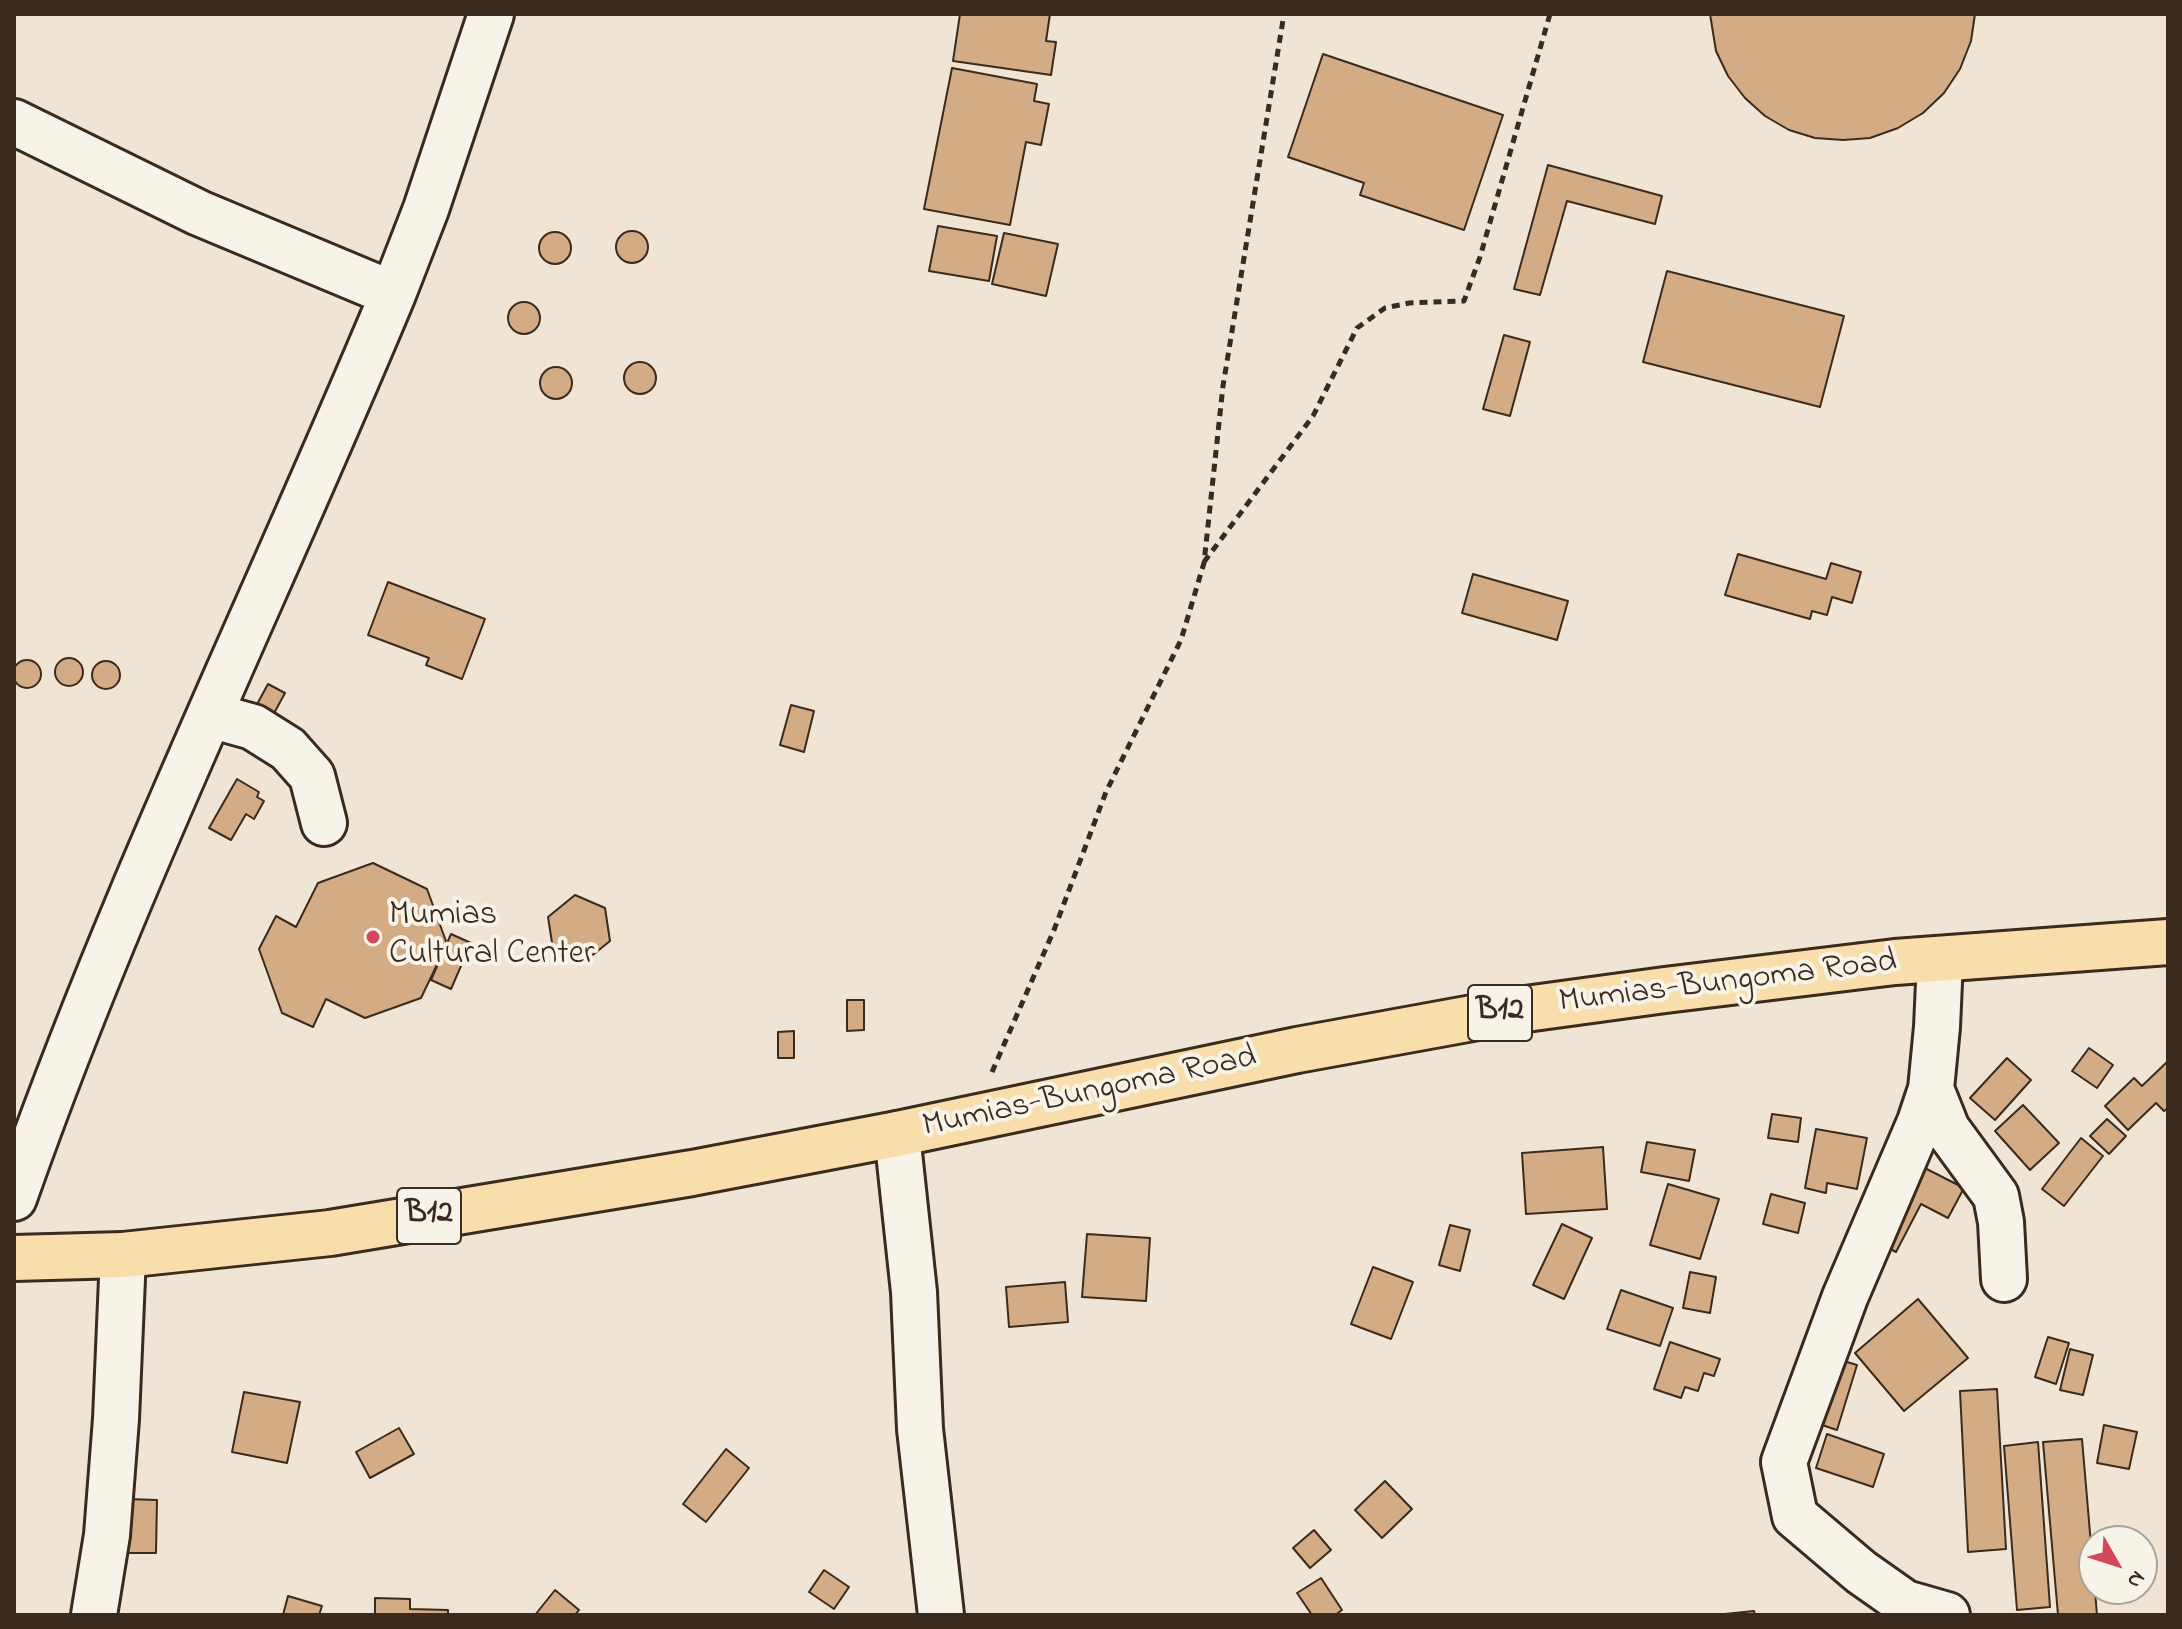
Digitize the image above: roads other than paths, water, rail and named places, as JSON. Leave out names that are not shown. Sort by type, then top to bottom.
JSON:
[{"type":"highway","name":"Mumias-Bungoma Road","points":[[14,1258],[123,1255],[330,1233],[692,1173],[971,1119],[1297,1050],[1511,1011],[1895,962],[2168,942]]},
{"type":"street","points":[[14,1198],[92,990],[393,294],[426,209],[491,14]]},
{"type":"street","points":[[14,122],[199,213],[393,294]]},
{"type":"street","points":[[210,715],[253,727],[288,749],[312,776],[324,823]]},
{"type":"street","points":[[1940,960],[1931,1089],[1920,1122],[1845,1297],[1784,1462],[1795,1516],[1861,1572],[1905,1603],[1947,1615]]},
{"type":"street","points":[[1931,1089],[1947,1129],[1996,1196],[2001,1222],[2004,1279]]},
{"type":"street","points":[[897,1134],[914,1292],[920,1429],[941,1615]]},
{"type":"street","points":[[94,1615],[109,1520],[123,1255]]},
{"type":"place","name":"Mumias Cultural Center","points":[[373,937]]}]
